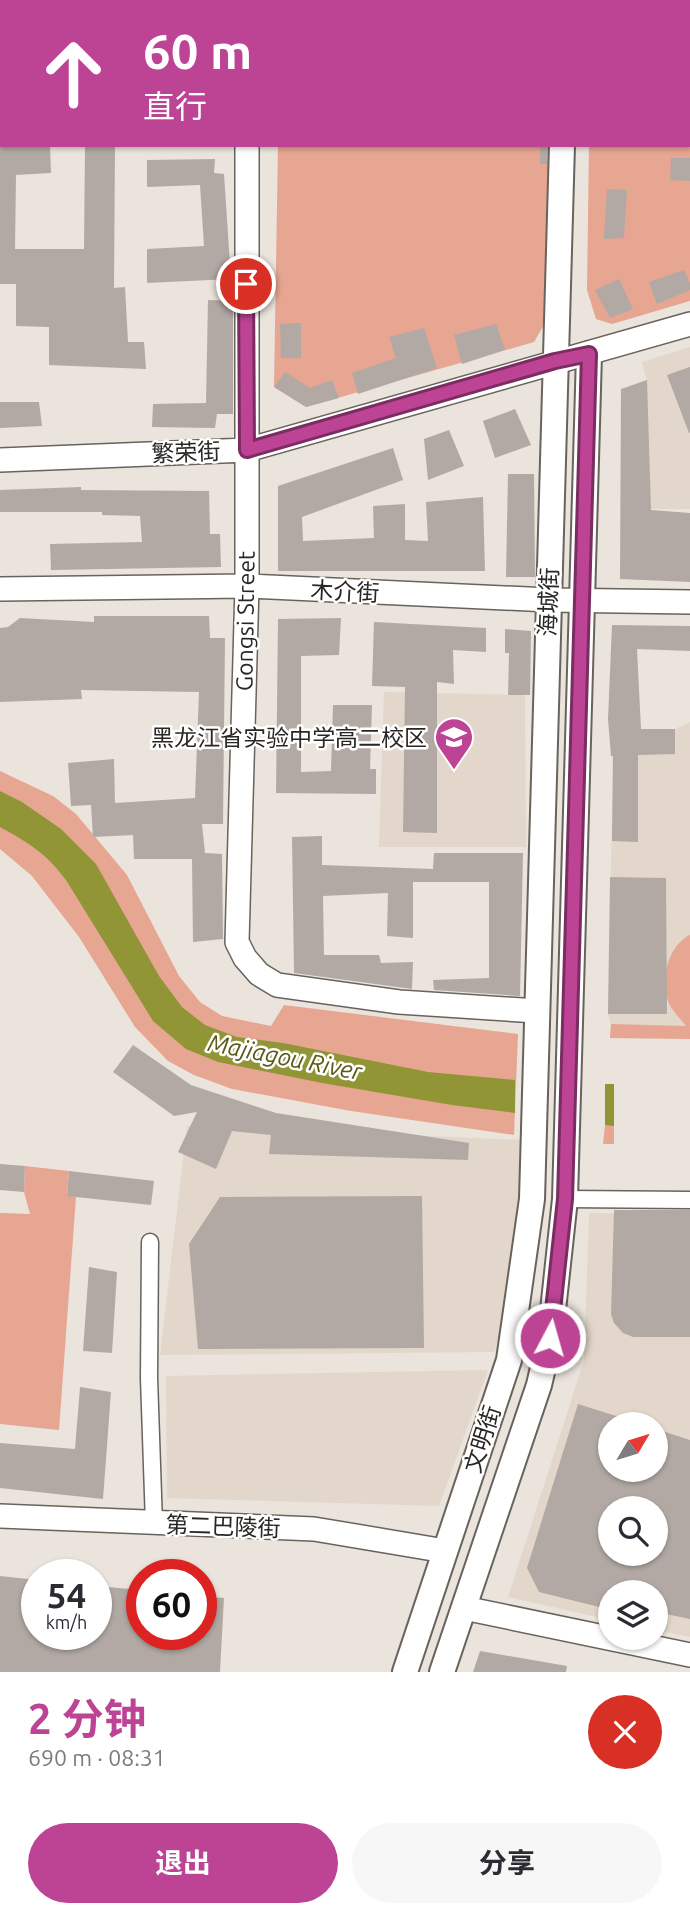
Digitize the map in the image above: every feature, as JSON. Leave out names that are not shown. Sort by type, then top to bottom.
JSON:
[{"type":"main road","name":"海城街","points":[[536,1059],[562,147]]},
{"type":"main road","name":"海城街","points":[[565,1199],[589,354]]},
{"type":"main road","name":"文明街","points":[[405,1672],[509,1360],[532,1199],[536,1059]]},
{"type":"main road","name":"文明街","points":[[442,1672],[539,1385],[550,1338],[565,1199]]},
{"type":"street","name":"Gongsi Street","points":[[247,147],[247,586],[237,942],[258,974],[277,985],[399,1002],[537,1011]]},
{"type":"street","name":"繁荣街","points":[[0,460],[247,450],[690,324]]},
{"type":"street","name":"木介街","points":[[0,589],[247,586],[548,600],[690,602]]},
{"type":"street","points":[[565,1199],[690,1200]]},
{"type":"street","points":[[150,1242],[149,1378],[154,1524]]},
{"type":"street","name":"第二巴陵街","points":[[0,1516],[314,1529],[445,1551]]},
{"type":"street","points":[[464,1608],[690,1655]]},
{"type":"shaded area","points":[[278,147],[556,147],[551,313],[534,342],[306,407],[274,387]]},
{"type":"shaded area","points":[[589,147],[690,147],[690,301],[612,324],[596,319],[587,290]]},
{"type":"shaded area","points":[[690,347],[690,509],[647,509],[647,380],[642,362]]},
{"type":"shaded area","name":"黑龙江省实验中学高二校区","points":[[384,692],[525,695],[526,847],[379,847]]},
{"type":"shaded area","points":[[690,722],[690,1039],[610,1038],[611,1024],[608,1014],[613,765],[610,729],[675,729]]},
{"type":"shaded area","points":[[0,771],[53,796],[76,814],[127,875],[179,976],[200,1002],[222,1016],[271,1026],[284,1005],[518,1034],[514,1135],[351,1111],[232,1089],[194,1075],[168,1061],[135,1027],[79,937],[32,876],[0,849]]},
{"type":"shaded area","points":[[690,935],[690,1039],[610,1038],[611,1024],[686,1026],[668,1002],[665,980],[672,954]]},
{"type":"shaded area","points":[[605,1084],[614,1084],[614,1144],[603,1144]]},
{"type":"shaded area","points":[[187,1126],[525,1140],[514,1262],[495,1352],[160,1355]]},
{"type":"shaded area","points":[[25,1166],[69,1171],[67,1195],[76,1197],[59,1430],[0,1424],[0,1213],[30,1214],[24,1192]]},
{"type":"shaded area","points":[[589,1213],[690,1214],[690,1637],[668,1632],[668,1580],[598,1580],[598,1617],[508,1597],[584,1361]]},
{"type":"shaded area","points":[[488,1370],[439,1506],[167,1498],[166,1376]]},
{"type":"water","name":"Majiagou River","points":[[0,791],[22,802],[61,829],[96,864],[159,976],[182,1007],[205,1025],[237,1037],[283,1043],[428,1072],[515,1080],[515,1113],[322,1083],[218,1062],[186,1049],[153,1021],[59,871],[36,849],[0,827]]},
{"type":"water","points":[[605,1084],[614,1084],[614,1126],[605,1125]]},
{"type":"building","points":[[0,147],[50,147],[51,173],[16,175],[15,249],[84,249],[85,147],[115,147],[114,288],[125,287],[128,342],[144,342],[146,369],[49,365],[49,327],[16,326],[16,284],[0,284]]},
{"type":"building","points":[[540,147],[547,147],[547,164],[540,164]]},
{"type":"building","points":[[671,158],[690,158],[690,181],[670,180]]},
{"type":"building","points":[[215,159],[214,173],[224,174],[231,279],[147,283],[147,249],[204,246],[200,185],[147,187],[147,160]]},
{"type":"building","points":[[607,189],[627,190],[624,238],[604,239]]},
{"type":"building","points":[[684,270],[690,290],[657,304],[649,282]]},
{"type":"building","points":[[619,279],[633,309],[610,318],[595,290]]},
{"type":"building","points":[[208,300],[233,301],[233,414],[217,414],[215,428],[152,427],[153,404],[206,403]]},
{"type":"building","points":[[301,323],[301,358],[281,358],[280,324]]},
{"type":"building","points":[[496,324],[505,350],[462,364],[454,335]]},
{"type":"building","points":[[424,328],[437,368],[358,394],[352,373],[396,358],[389,337]]},
{"type":"building","points":[[690,367],[690,432],[689,433],[667,375]]},
{"type":"building","points":[[285,372],[310,388],[332,380],[339,398],[306,407],[274,387]]},
{"type":"building","points":[[647,380],[651,510],[690,513],[690,582],[620,579],[621,389]]},
{"type":"building","points":[[0,402],[39,402],[42,426],[0,428]]},
{"type":"building","points":[[515,409],[531,445],[495,458],[483,421]]},
{"type":"building","points":[[449,430],[464,466],[428,480],[424,439]]},
{"type":"building","points":[[393,448],[403,480],[302,517],[303,541],[374,538],[373,506],[405,504],[405,540],[428,541],[426,502],[483,497],[485,571],[278,571],[278,486]]},
{"type":"building","points":[[508,474],[534,474],[535,577],[506,577]]},
{"type":"building","points":[[81,487],[81,490],[209,491],[210,534],[220,534],[221,567],[51,570],[50,544],[142,542],[140,516],[102,515],[102,512],[0,512],[0,490]]},
{"type":"building","points":[[94,616],[209,616],[210,638],[225,638],[223,824],[202,824],[205,853],[222,854],[223,939],[193,942],[192,859],[134,859],[133,835],[93,837],[91,805],[71,806],[68,763],[114,759],[115,803],[195,798],[199,692],[81,690],[82,699],[0,702],[0,628],[8,627],[20,618],[94,622]]},
{"type":"building","points":[[341,618],[339,655],[301,656],[301,772],[331,771],[333,705],[372,705],[370,769],[376,769],[376,794],[276,793],[278,619]]},
{"type":"building","points":[[374,622],[486,628],[486,652],[453,650],[454,684],[437,682],[437,833],[403,832],[405,687],[372,686]]},
{"type":"building","points":[[612,625],[690,626],[690,651],[637,649],[641,729],[675,729],[675,754],[638,755],[638,842],[612,841],[613,756],[608,719]]},
{"type":"building","points":[[505,629],[531,631],[530,695],[508,695],[509,653],[505,653]]},
{"type":"building","points":[[322,836],[322,865],[433,869],[434,853],[523,853],[520,996],[434,990],[433,980],[489,978],[489,882],[413,882],[413,938],[387,936],[388,893],[323,896],[324,955],[379,955],[381,963],[413,962],[412,989],[294,973],[292,837]]},
{"type":"building","points":[[610,877],[666,878],[667,1014],[608,1014]]},
{"type":"building","points":[[133,1045],[191,1085],[276,1113],[469,1143],[468,1160],[269,1154],[271,1135],[232,1131],[216,1169],[178,1152],[197,1112],[174,1116],[113,1072]]},
{"type":"building","points":[[0,1164],[25,1166],[24,1192],[0,1190]]},
{"type":"building","points":[[69,1171],[154,1181],[151,1205],[67,1196]]},
{"type":"building","points":[[422,1196],[424,1348],[198,1349],[189,1244],[220,1197]]},
{"type":"building","points":[[614,1210],[690,1210],[690,1337],[633,1337],[623,1333],[614,1323],[611,1314]]},
{"type":"building","points":[[89,1267],[117,1272],[112,1353],[83,1351]]},
{"type":"building","points":[[80,1387],[111,1392],[103,1499],[0,1488],[0,1443],[75,1449]]},
{"type":"building","points":[[578,1404],[603,1412],[598,1412],[598,1482],[668,1482],[668,1433],[690,1440],[690,1619],[668,1614],[668,1580],[598,1580],[598,1607],[539,1592],[527,1568]]},
{"type":"building","points":[[0,1576],[21,1578],[21,1650],[112,1650],[112,1587],[126,1589],[126,1650],[217,1650],[217,1597],[224,1598],[220,1672],[0,1672]]},
{"type":"building","points":[[480,1651],[567,1666],[566,1672],[473,1672]]},
{"type":"place","name":"黑龙江省实验中学高二校区","points":[[454,771]]},
{"type":"route","points":[[246,284],[247,450],[555,361],[589,354],[565,1199],[550,1338]]}]
